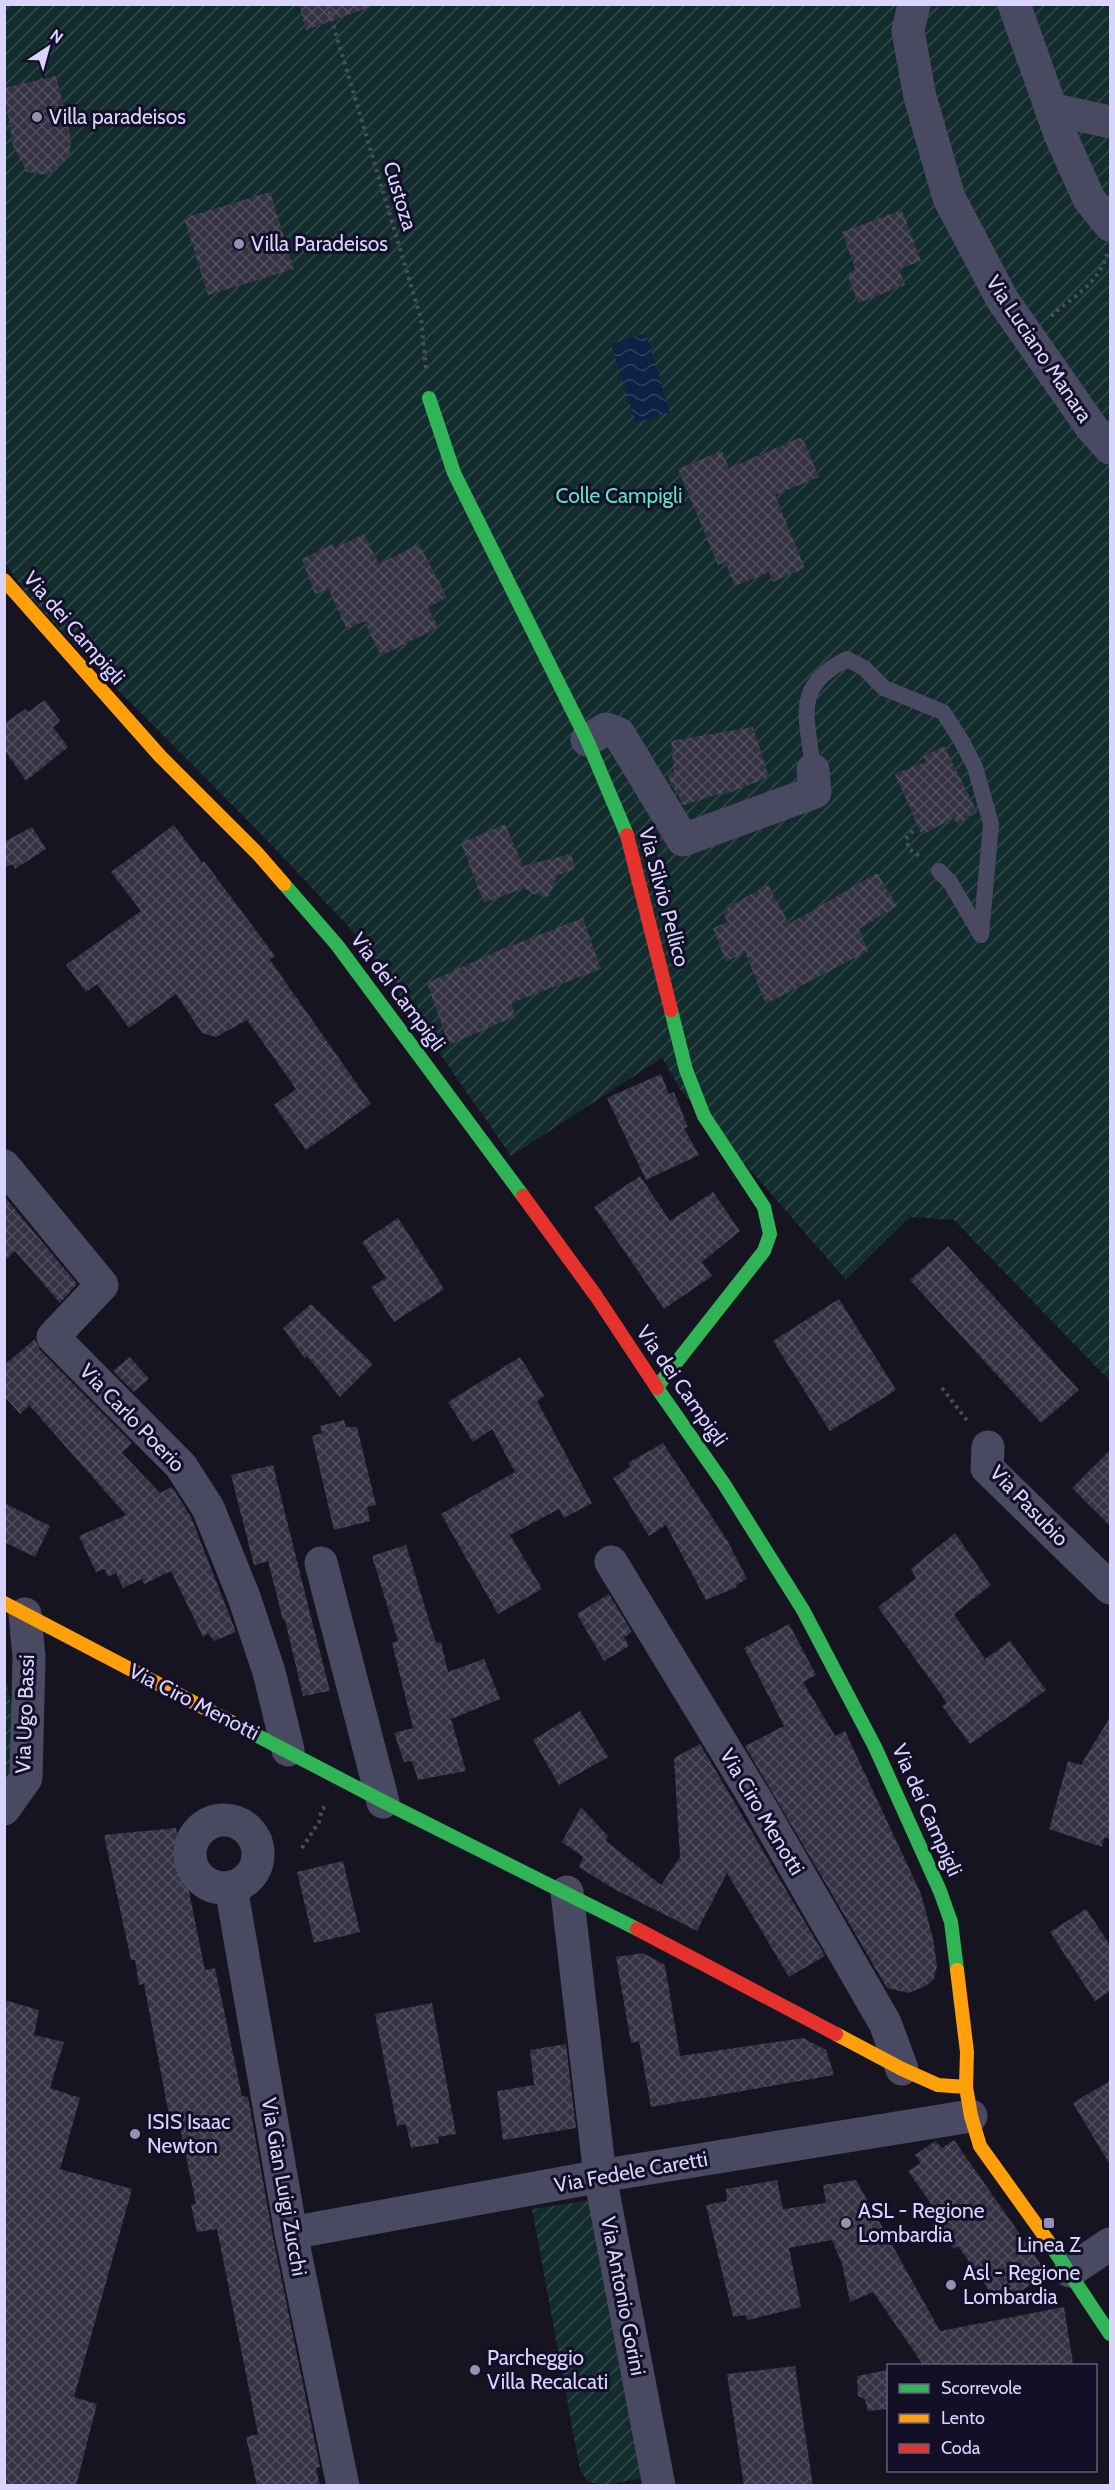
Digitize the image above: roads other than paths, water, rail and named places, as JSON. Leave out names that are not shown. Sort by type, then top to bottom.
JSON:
[{"type":"street","name":"Via Luciano Manara","points":[[914,4],[909,31],[920,97],[949,198],[1002,299],[1092,428],[1110,448]]},
{"type":"street","points":[[1014,4],[1051,109],[1089,199],[1109,236]]},
{"type":"street","points":[[1051,109],[1110,122]]},
{"type":"street","name":"Via Silvio Pellico","points":[[429,398],[454,473],[587,740],[626,831],[686,1070],[704,1116],[764,1207],[770,1234],[764,1251],[657,1387]]},
{"type":"street","name":"Via dei Campigli","points":[[4,580],[152,747],[258,854],[337,945],[596,1296],[724,1484],[803,1611],[875,1747],[940,1891],[951,1922],[957,1959],[967,2052],[968,2102],[981,2146],[1070,2271],[1110,2334]]},
{"type":"street","name":"Via Silvio Pellico","points":[[587,740],[606,729],[619,734],[683,840],[815,792],[813,770]]},
{"type":"street","name":"Via Carlo Poerio","points":[[4,1166],[102,1285],[53,1337],[181,1466],[208,1508],[244,1597],[269,1672],[288,1750]]},
{"type":"street","name":"Via Pasubio","points":[[988,1447],[987,1468],[1110,1588]]},
{"type":"street","name":"Via Ciro Menotti","points":[[611,1562],[758,1803],[885,2022],[902,2069]]},
{"type":"street","points":[[321,1563],[383,1802]]},
{"type":"street","name":"Via Ciro Menotti","points":[[15,1608],[383,1802],[567,1892],[968,2102]]},
{"type":"street","name":"Via Ugo Bassi","points":[[4,1809],[26,1778],[29,1657],[15,1608]]},
{"type":"street","name":"Via Gian Luigi Zucchi","points":[[231,1887],[291,2233],[343,2486]]},
{"type":"street","name":"Via Antonio Gorini","points":[[567,1892],[600,2176],[659,2486]]},
{"type":"street","name":"Via Fedele Caretti","points":[[291,2233],[600,2176],[968,2102]]},
{"type":"street","points":[[1070,2271],[1110,2244]]},
{"type":"lane","name":"Via Silvio Pellico","points":[[813,770],[806,707],[813,683],[831,667],[847,659],[864,668],[884,688],[943,712],[975,767],[991,824],[981,935],[950,882],[939,871]]},
{"type":"water","points":[[646,333],[670,412],[636,423],[611,344]]},
{"type":"place","name":"Villa paradeisos","points":[[37,117]]},
{"type":"place","name":"Villa Paradeisos","points":[[239,244]]},
{"type":"place","name":"ISIS Isaac Newton","points":[[135,2134]]},
{"type":"place","name":"ASL - Regione Lombardia","points":[[846,2223]]},
{"type":"place","name":"Linea Z","points":[[1049,2223]]},
{"type":"place","name":"Asl - Regione Lombardia","points":[[951,2285]]},
{"type":"place","name":"Parcheggio Villa Recalcati","points":[[475,2370]]},
{"type":"park label","name":"Colle Campigli","points":[[619,496]]}]
